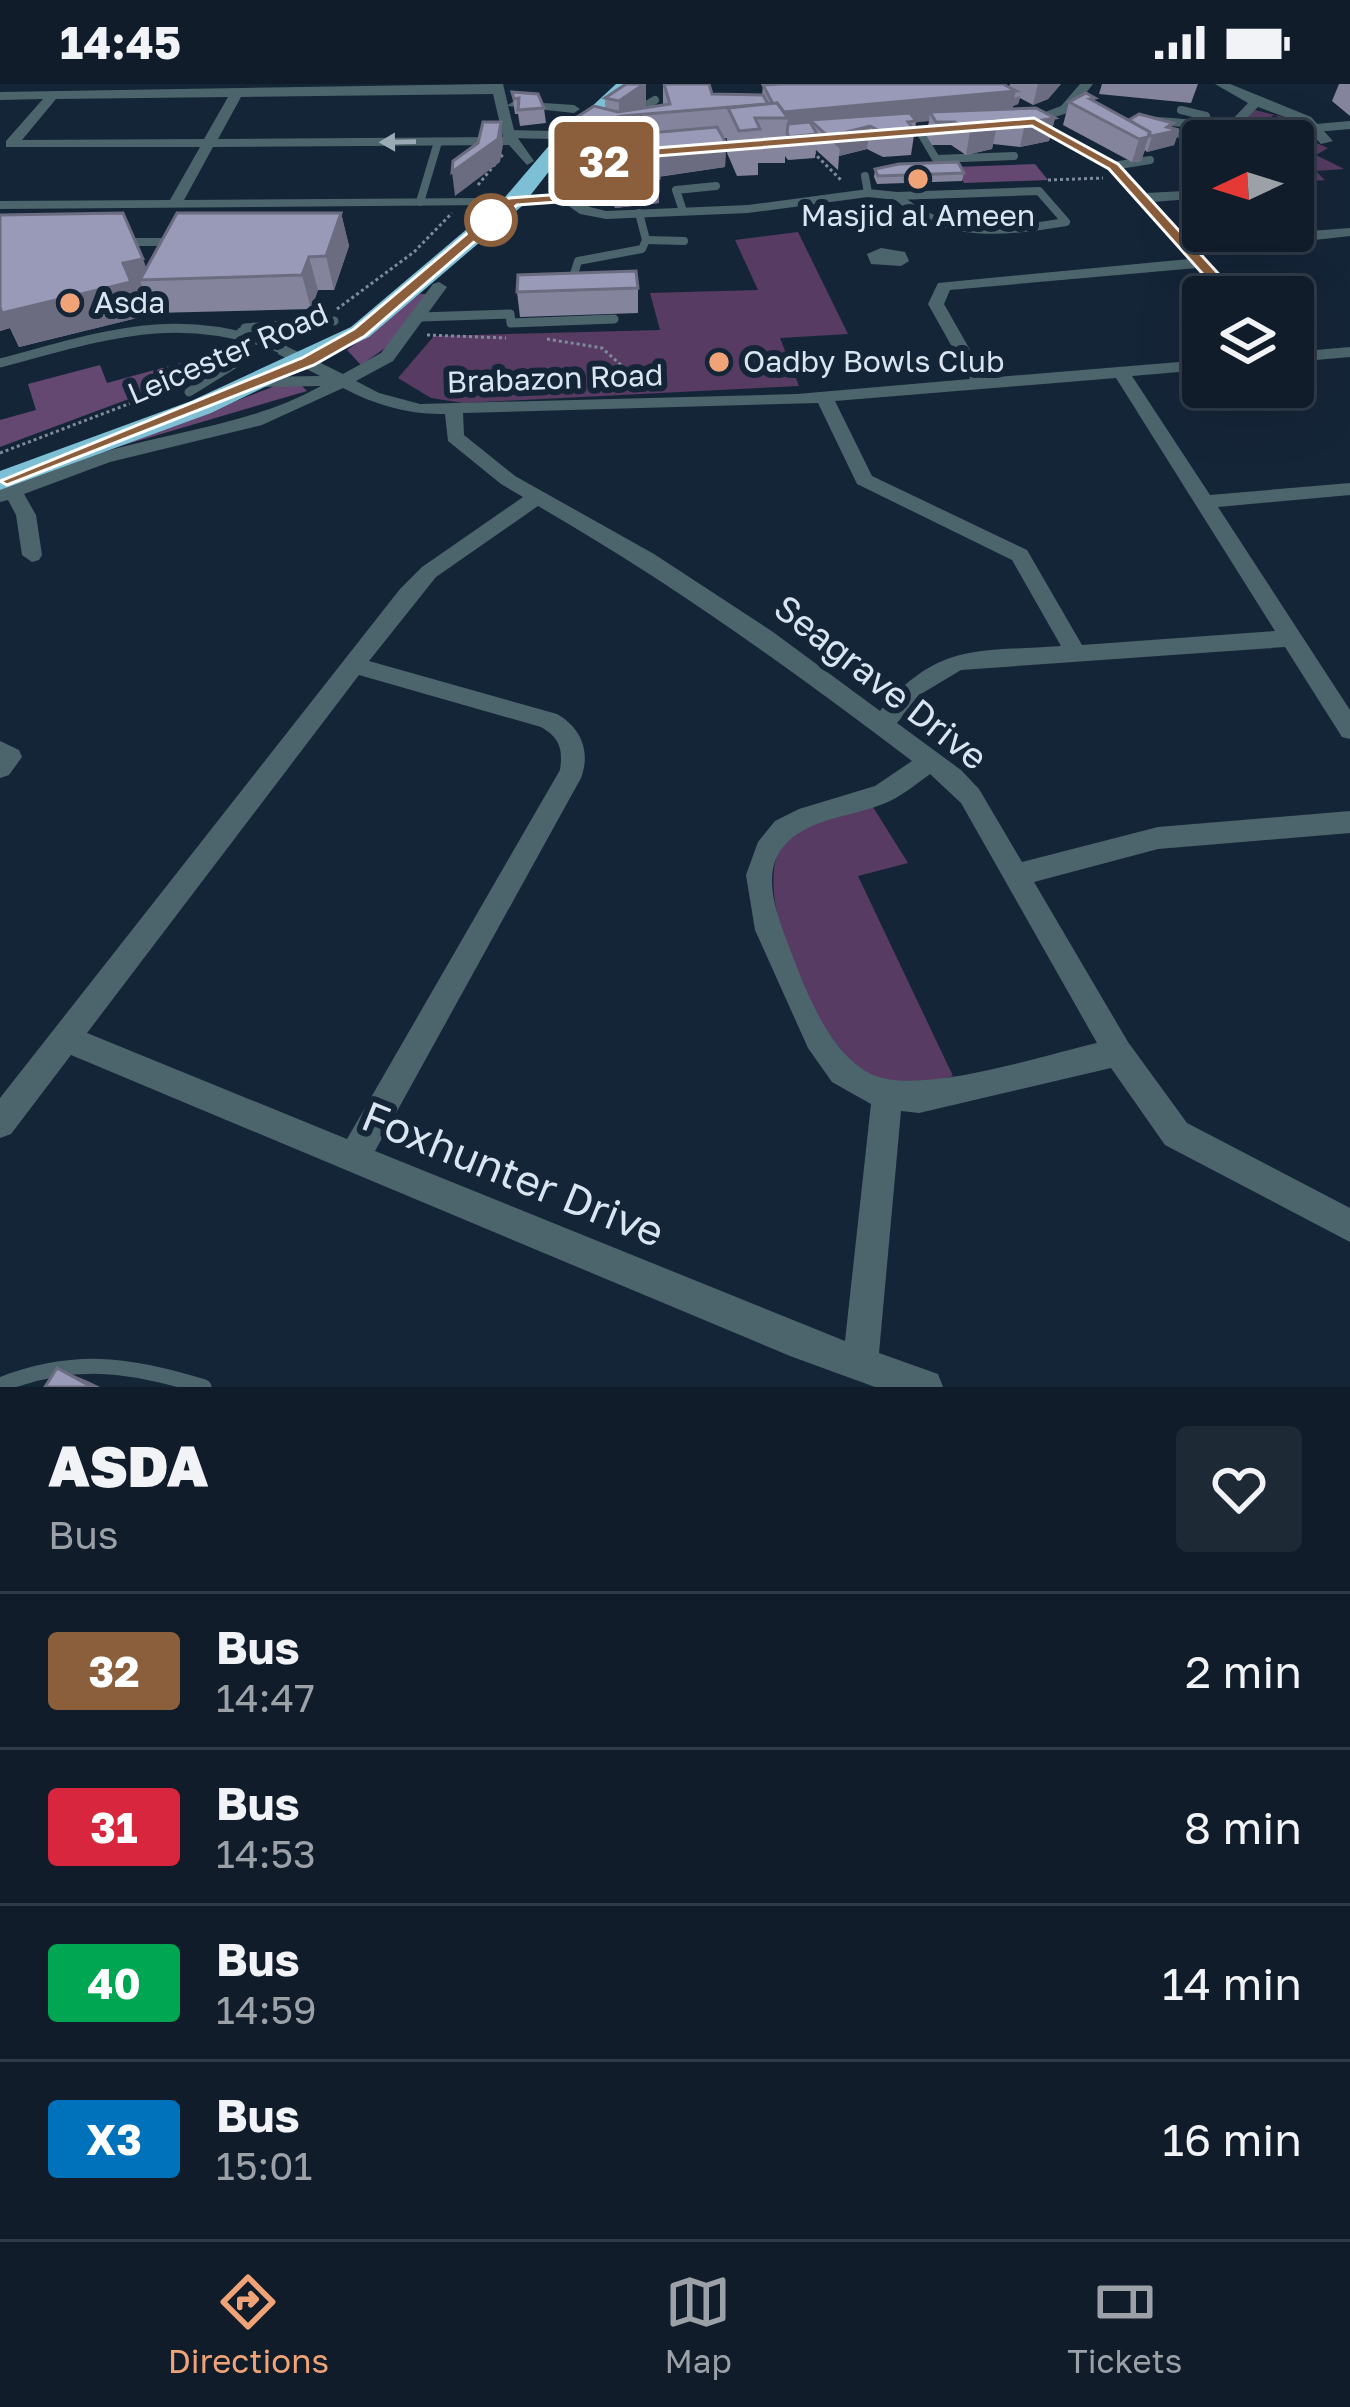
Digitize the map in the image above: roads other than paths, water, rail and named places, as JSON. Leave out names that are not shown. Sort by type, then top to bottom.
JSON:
[{"type":"highway","points":[[483,202],[504,196],[606,84]]},
{"type":"highway","points":[[583,111],[627,84]]},
{"type":"highway","points":[[483,202],[517,145],[553,143]]},
{"type":"highway","points":[[522,208],[553,143]]},
{"type":"highway","points":[[483,202],[522,208]]},
{"type":"highway","name":"Leicester Road","points":[[4,489],[257,382],[443,242],[483,202]]},
{"type":"highway","points":[[359,308],[432,265],[491,207],[522,208]]},
{"type":"highway","name":"Leicester Road","points":[[0,463],[187,387],[296,356],[359,332],[440,278],[522,208]]},
{"type":"highway","points":[[59,440],[190,402],[296,356]]},
{"type":"street","points":[[1004,125],[1034,122],[1069,107],[1087,84]]},
{"type":"street","points":[[1221,84],[1289,112],[1296,120]]},
{"type":"street","points":[[176,203],[237,92]]},
{"type":"street","points":[[5,145],[517,145],[498,93]]},
{"type":"street","points":[[0,96],[498,93],[583,111],[659,105]]},
{"type":"street","points":[[5,145],[53,94]]},
{"type":"street","points":[[1238,120],[1256,102]]},
{"type":"street","points":[[553,143],[570,146],[619,111]]},
{"type":"street","points":[[1034,122],[1113,166],[1213,276]]},
{"type":"street","points":[[911,130],[937,129]]},
{"type":"street","points":[[522,208],[566,198],[594,164],[645,152]]},
{"type":"street","points":[[522,208],[563,217],[585,211],[683,211],[862,188]]},
{"type":"street","points":[[1143,198],[1182,195]]},
{"type":"street","points":[[566,198],[585,211]]},
{"type":"street","points":[[0,205],[483,202]]},
{"type":"street","points":[[1314,235],[1350,232]]},
{"type":"street","points":[[981,384],[921,275],[1201,263]]},
{"type":"street","points":[[32,554],[26,515],[4,489],[104,458],[256,421],[344,382],[377,365],[410,333],[440,278]]},
{"type":"street","points":[[1314,355],[1350,352]]},
{"type":"street","name":"Brabazon Road","points":[[296,356],[394,405],[454,410],[824,397],[1182,367]]},
{"type":"street","points":[[1121,372],[1350,730]]},
{"type":"street","name":"Brabazon Road","points":[[257,382],[344,382]]},
{"type":"street","points":[[824,397],[864,480],[1020,555],[1075,652]]},
{"type":"street","name":"Seagrave Drive","points":[[454,410],[455,437],[537,496],[647,560],[883,724],[970,796],[1118,1052],[1176,1134],[1350,1226]]},
{"type":"street","points":[[1204,502],[1350,489]]},
{"type":"street","points":[[0,1123],[429,572],[537,496]]},
{"type":"street","points":[[883,724],[913,688],[957,662],[1292,638]]},
{"type":"street","points":[[354,664],[549,720],[563,727],[575,752],[572,771],[354,1157]]},
{"type":"street","points":[[930,760],[878,795],[792,824],[772,841],[760,870],[765,920],[823,1046],[838,1069],[860,1086],[887,1096],[919,1098],[1118,1052]]},
{"type":"street","points":[[1016,874],[1158,838],[1350,822]]},
{"type":"street","name":"Foxhunter Drive","points":[[68,1039],[860,1365],[925,1387]]},
{"type":"street","points":[[860,1365],[887,1096]]},
{"type":"lane","points":[[1069,107],[1089,112]]},
{"type":"lane","points":[[1133,122],[1196,124],[1206,116],[1181,110]]},
{"type":"lane","points":[[1314,134],[1350,125]]},
{"type":"lane","points":[[911,130],[936,159],[1014,156]]},
{"type":"lane","points":[[1161,131],[1182,134]]},
{"type":"lane","points":[[420,202],[438,142]]},
{"type":"lane","points":[[517,145],[553,143]]},
{"type":"lane","points":[[1113,166],[1150,160]]},
{"type":"lane","points":[[683,211],[676,190],[716,186]]},
{"type":"lane","points":[[862,188],[897,196],[1039,190],[1067,221],[973,232],[918,215],[897,196]]},
{"type":"lane","points":[[320,220],[327,202]]},
{"type":"lane","points":[[638,213],[646,240]]},
{"type":"lane","points":[[646,240],[684,241]]},
{"type":"lane","points":[[570,288],[578,261],[634,254],[646,240]]},
{"type":"lane","points":[[116,242],[185,242]]},
{"type":"lane","points":[[185,324],[194,308]]},
{"type":"lane","points":[[421,317],[510,314],[511,323],[614,319]]},
{"type":"lane","points":[[191,335],[334,321]]},
{"type":"lane","points":[[0,363],[161,322],[234,329],[296,356]]},
{"type":"lane","points":[[187,387],[246,354],[250,342],[234,329]]},
{"type":"lane","points":[[0,1385],[46,1366],[119,1361],[204,1387]]},
{"type":"place","name":"Masjid al Ameen","points":[[918,179]]},
{"type":"place","name":"Asda","points":[[70,303]]},
{"type":"place","name":"Oadby Bowls Club","points":[[719,362]]}]
